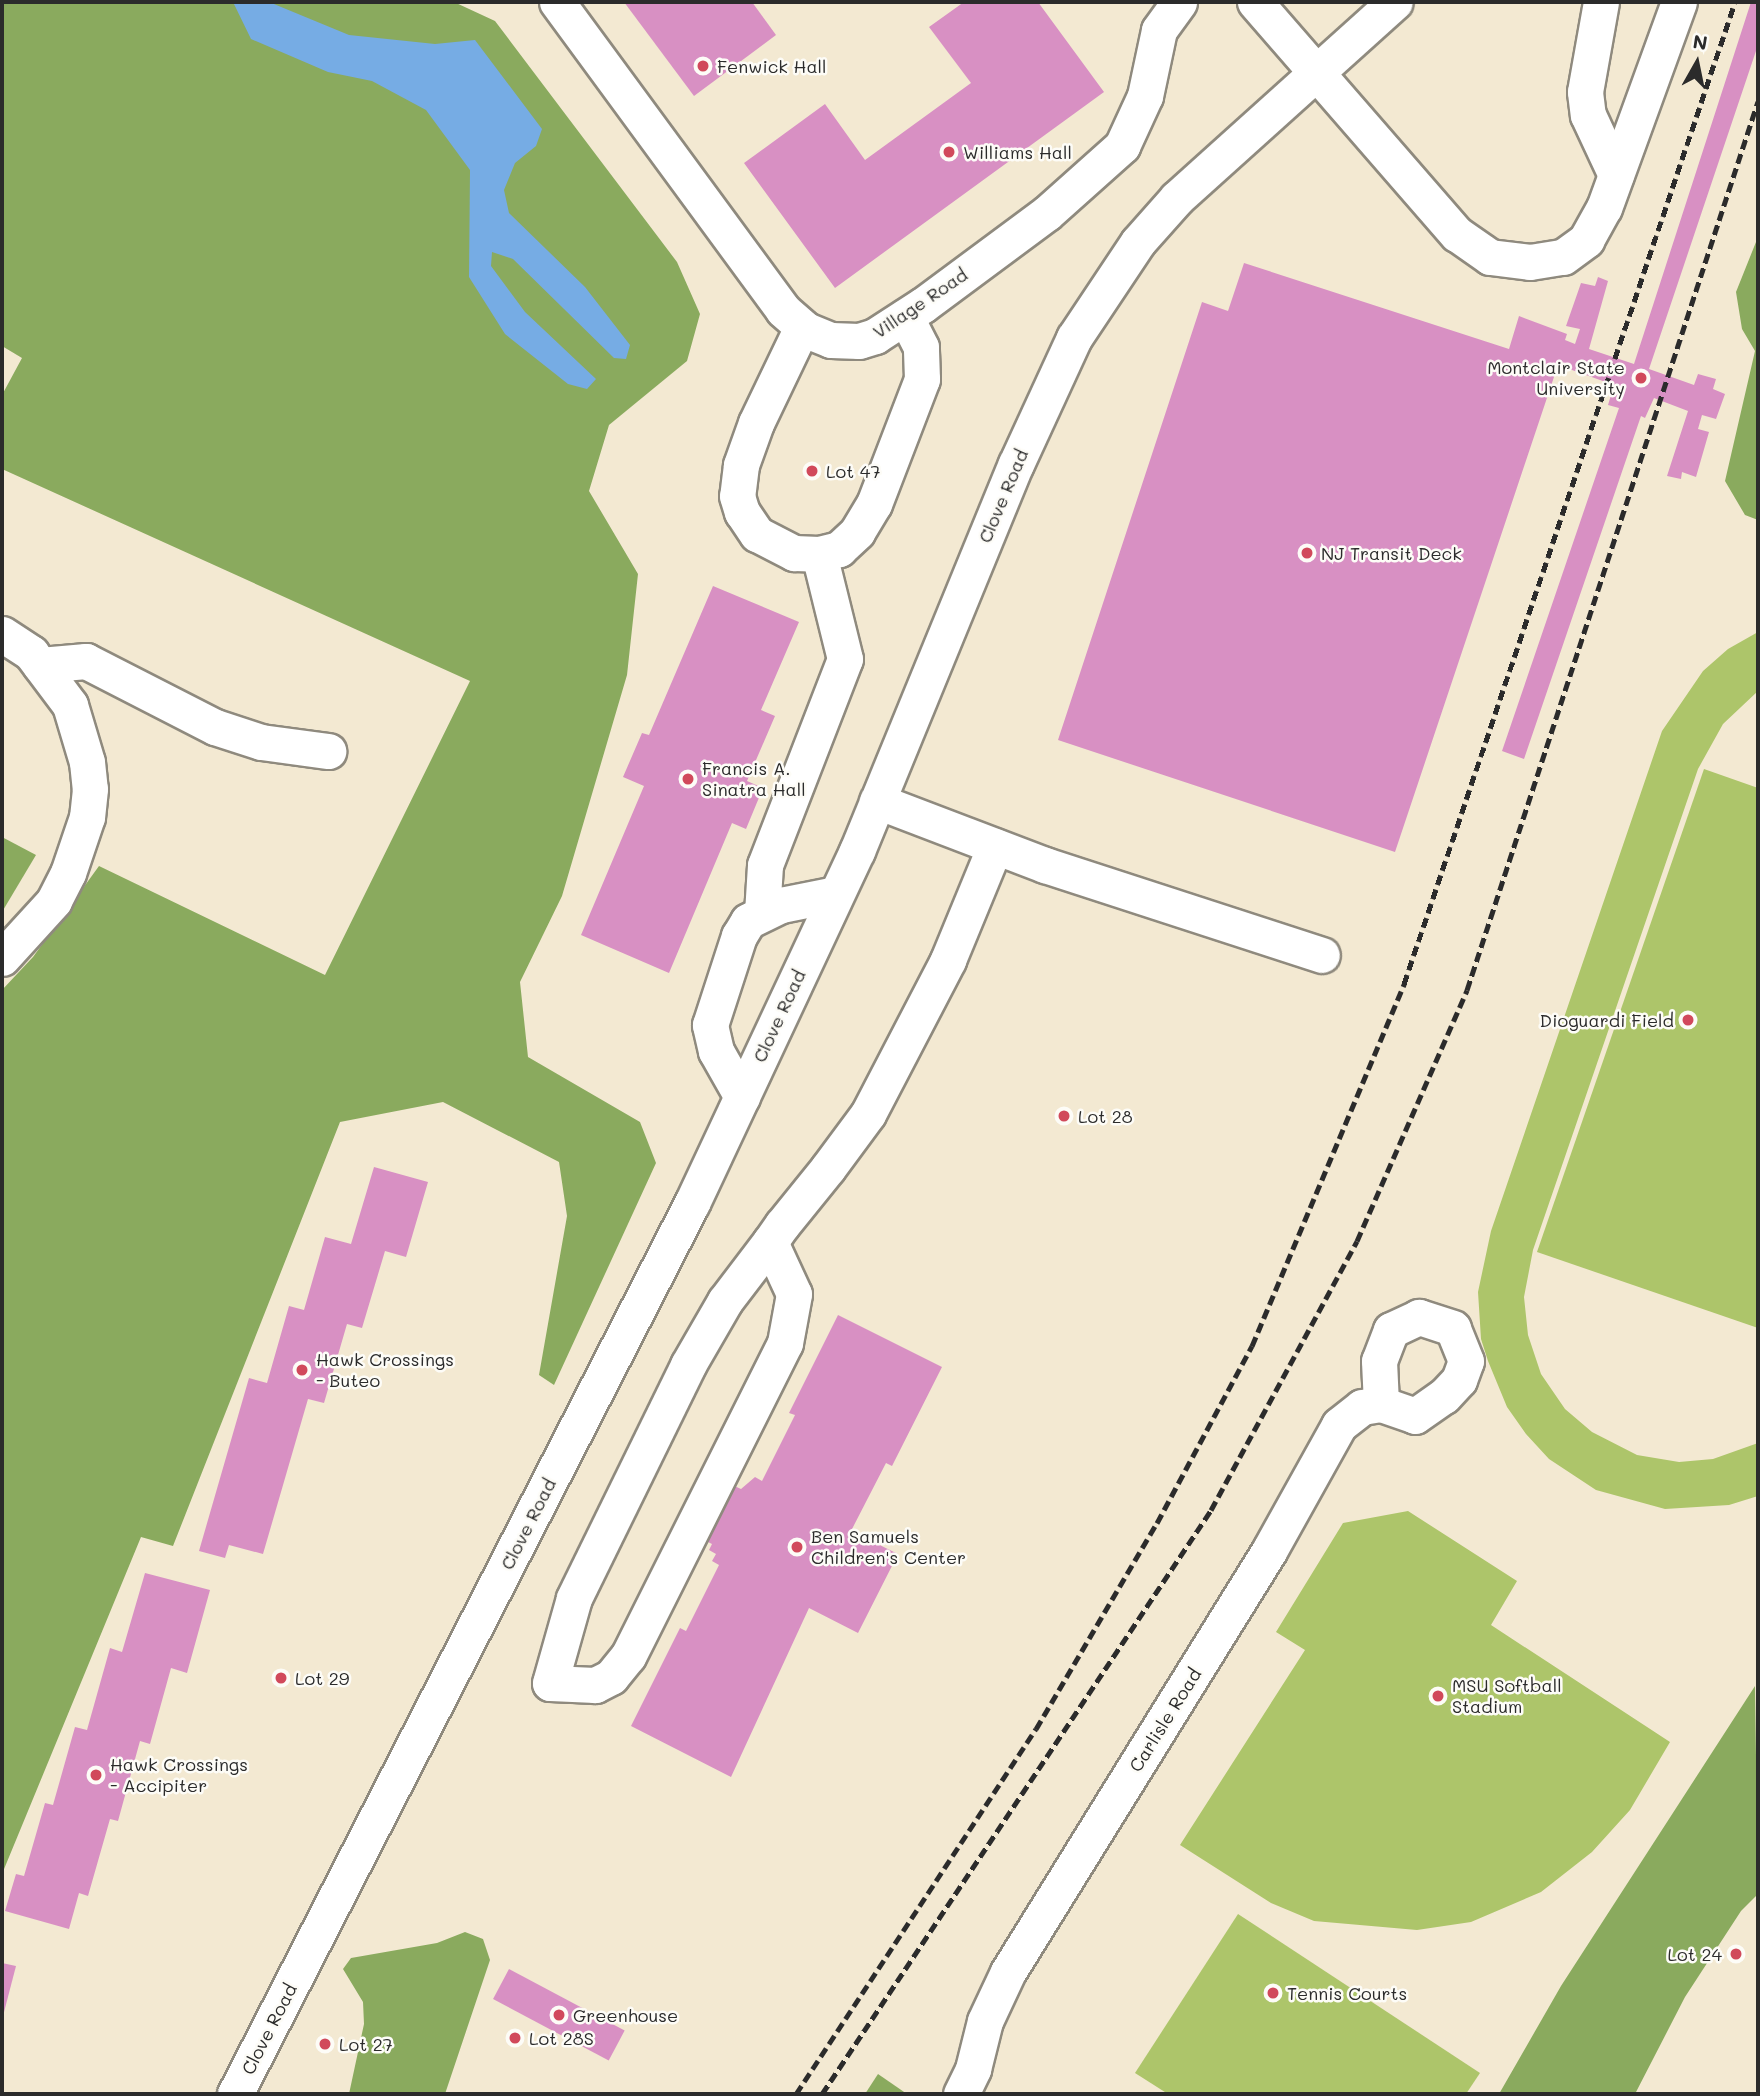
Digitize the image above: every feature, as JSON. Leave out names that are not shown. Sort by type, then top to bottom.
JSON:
[{"type":"street","name":"Village Road","points":[[557,2],[783,310],[802,327],[831,340],[859,341],[875,336],[906,317],[1047,213],[1122,146],[1136,122],[1159,30],[1179,2]]},
{"type":"street","points":[[1255,2],[1432,209],[1490,257],[1530,262],[1563,257],[1586,240],[1616,175],[1679,2]]},
{"type":"street","name":"Clove Road","points":[[235,2094],[692,1203],[877,801],[1051,380],[1096,300],[1138,242],[1177,198],[1314,70],[1395,2]]},
{"type":"street","points":[[1601,2],[1585,92],[1588,115],[1616,175]]},
{"type":"street","points":[[802,327],[756,423],[741,465],[737,496],[742,512],[757,534],[794,553],[818,554],[839,549],[848,541],[874,503],[922,379],[922,346],[906,317]]},
{"type":"street","points":[[762,913],[765,865],[845,659],[818,554]]},
{"type":"street","points":[[2,634],[40,665],[70,705],[87,762],[87,817],[54,901],[2,958]]},
{"type":"street","points":[[40,665],[86,661],[215,727],[261,742],[328,751]]},
{"type":"street","points":[[877,801],[995,846],[1322,955]]},
{"type":"street","points":[[770,1242],[793,1294],[785,1343],[628,1656],[611,1677],[595,1685],[550,1683],[575,1598],[688,1365],[725,1301],[770,1242],[868,1114],[948,960],[995,846]]},
{"type":"street","points":[[742,1097],[716,1051],[710,1025],[739,936],[748,921],[762,913],[835,894]]},
{"type":"street","points":[[1419,1317],[1454,1328],[1466,1362],[1459,1380],[1415,1416],[1381,1404],[1379,1361],[1386,1337],[1405,1322],[1419,1317]]},
{"type":"street","name":"Carlisle Road","points":[[961,2094],[973,2069],[985,2021],[1008,1972],[1269,1551],[1339,1425],[1362,1407],[1381,1404]]},
{"type":"green space","points":[[2,2],[454,2],[495,21],[677,262],[700,314],[687,361],[609,425],[589,491],[638,574],[627,675],[562,896],[520,982],[528,1057],[640,1122],[656,1163],[554,1385],[539,1375],[567,1216],[559,1162],[443,1102],[340,1122],[173,1546],[141,1537],[2,1874],[2,990],[33,957],[99,866],[325,975],[470,681],[2,469],[2,395],[22,358],[2,346]]},
{"type":"green space","points":[[1758,237],[1758,520],[1745,515],[1725,481],[1755,351],[1742,329],[1736,292]]},
{"type":"green space","points":[[1758,632],[1758,691],[1723,724],[1698,769],[1533,1250],[1524,1297],[1528,1335],[1541,1374],[1565,1409],[1592,1432],[1637,1455],[1679,1462],[1713,1459],[1758,1443],[1758,1496],[1729,1505],[1665,1509],[1596,1490],[1549,1459],[1526,1434],[1507,1407],[1488,1361],[1481,1339],[1478,1292],[1491,1231],[1662,731],[1703,671],[1728,649]]},
{"type":"green space","name":"Dioguardi Field","points":[[1704,769],[1758,788],[1758,1328],[1537,1252]]},
{"type":"green space","points":[[2,837],[36,855],[2,912]]},
{"type":"green space","name":"MSU Softball Stadium","points":[[1408,1511],[1517,1581],[1491,1625],[1670,1742],[1630,1810],[1592,1852],[1541,1892],[1471,1922],[1417,1930],[1314,1921],[1271,1903],[1180,1845],[1305,1650],[1276,1632],[1343,1523]]},
{"type":"green space","points":[[1755,1686],[1758,1894],[1741,1911],[1685,1997],[1635,2094],[1499,2094],[1561,1986]]},
{"type":"green space","name":"Tennis Courts","points":[[1238,1914],[1480,2073],[1466,2094],[1168,2094],[1135,2073]]},
{"type":"green space","points":[[465,1932],[483,1939],[490,1960],[445,2094],[349,2094],[364,2024],[363,2002],[343,1969],[351,1958],[437,1943]]},
{"type":"green space","points":[[878,2074],[907,2094],[865,2094]]},
{"type":"water","points":[[233,2],[269,2],[349,35],[435,44],[475,40],[542,129],[536,146],[515,163],[504,190],[509,213],[585,287],[630,345],[626,359],[614,358],[513,259],[492,252],[491,266],[525,312],[596,379],[587,389],[568,384],[505,334],[469,277],[470,170],[426,110],[372,81],[328,72],[251,39]]},
{"type":"building","name":"Fenwick Hall","points":[[624,2],[752,2],[776,35],[694,96]]},
{"type":"building","name":"Williams Hall","points":[[964,2],[1038,2],[1104,92],[835,288],[744,163],[825,104],[865,160],[971,83],[929,27]]},
{"type":"building","name":"NJ Transit Deck","points":[[1751,2],[1758,2],[1758,45],[1649,369],[1694,385],[1698,374],[1716,379],[1713,389],[1725,394],[1716,419],[1702,415],[1698,429],[1709,432],[1696,477],[1682,472],[1681,479],[1667,476],[1688,411],[1654,398],[1645,418],[1641,416],[1524,759],[1502,751],[1619,408],[1608,405],[1614,385],[1558,365],[1395,852],[1058,740],[1202,302],[1228,311],[1244,263],[1509,349],[1519,316],[1567,334],[1565,340],[1575,344],[1580,329],[1566,326],[1581,283],[1595,286],[1598,277],[1608,281],[1589,349],[1634,364]]},
{"type":"building","name":"Francis A. Sinatra Hall","points":[[713,586],[799,622],[761,710],[775,716],[747,781],[763,788],[746,829],[732,823],[669,973],[581,935],[644,786],[623,777],[642,733],[649,735]]},
{"type":"building","name":"Hawk Crossings - Buteo","points":[[374,1167],[428,1182],[406,1257],[385,1251],[362,1328],[347,1324],[324,1403],[308,1399],[263,1554],[229,1545],[225,1558],[199,1551],[249,1378],[267,1383],[289,1306],[304,1310],[325,1237],[351,1244]]},
{"type":"building","name":"Ben Samuels Children's Center","points":[[838,1315],[942,1367],[892,1466],[886,1463],[851,1531],[898,1554],[858,1633],[809,1608],[731,1777],[631,1726],[680,1628],[686,1631],[719,1565],[712,1561],[716,1554],[709,1550],[712,1544],[702,1539],[730,1484],[741,1489],[755,1477],[762,1481],[795,1415],[789,1413]]},
{"type":"building","name":"Hawk Crossings - Accipiter","points":[[145,1573],[210,1590],[187,1673],[171,1668],[150,1744],[140,1741],[118,1821],[110,1819],[88,1896],[79,1893],[69,1929],[5,1911],[16,1874],[24,1876],[45,1803],[53,1805],[75,1727],[87,1730],[110,1648],[122,1652]]},
{"type":"building","points":[[2,1963],[16,1966],[3,2016],[2,2015]]},
{"type":"building","name":"Greenhouse","points":[[509,1969],[625,2031],[609,2061],[493,1999]]},
{"type":"railway","points":[[796,2094],[1036,1729],[1157,1523],[1252,1346],[1404,984],[1735,2]]},
{"type":"railway","points":[[822,2094],[1211,1510],[1357,1241],[1467,990],[1758,101]]},
{"type":"place","name":"Fenwick Hall","points":[[703,66]]},
{"type":"place","name":"Williams Hall","points":[[949,152]]},
{"type":"place","name":"Montclair State University","points":[[1641,378]]},
{"type":"place","name":"Lot 47","points":[[812,471]]},
{"type":"place","name":"NJ Transit Deck","points":[[1307,553]]},
{"type":"place","name":"Francis A. Sinatra Hall","points":[[688,779]]},
{"type":"place","name":"Dioguardi Field","points":[[1688,1020]]},
{"type":"place","name":"Lot 28","points":[[1064,1116]]},
{"type":"place","name":"Hawk Crossings - Buteo","points":[[302,1370]]},
{"type":"place","name":"Ben Samuels Children's Center","points":[[797,1547]]},
{"type":"place","name":"Lot 29","points":[[281,1678]]},
{"type":"place","name":"MSU Softball Stadium","points":[[1438,1696]]},
{"type":"place","name":"Hawk Crossings - Accipiter","points":[[96,1775]]},
{"type":"place","name":"Lot 24","points":[[1736,1954]]},
{"type":"place","name":"Tennis Courts","points":[[1273,1993]]},
{"type":"place","name":"Greenhouse","points":[[559,2015]]},
{"type":"place","name":"Lot 28S","points":[[515,2038]]},
{"type":"place","name":"Lot 27","points":[[325,2044]]}]
